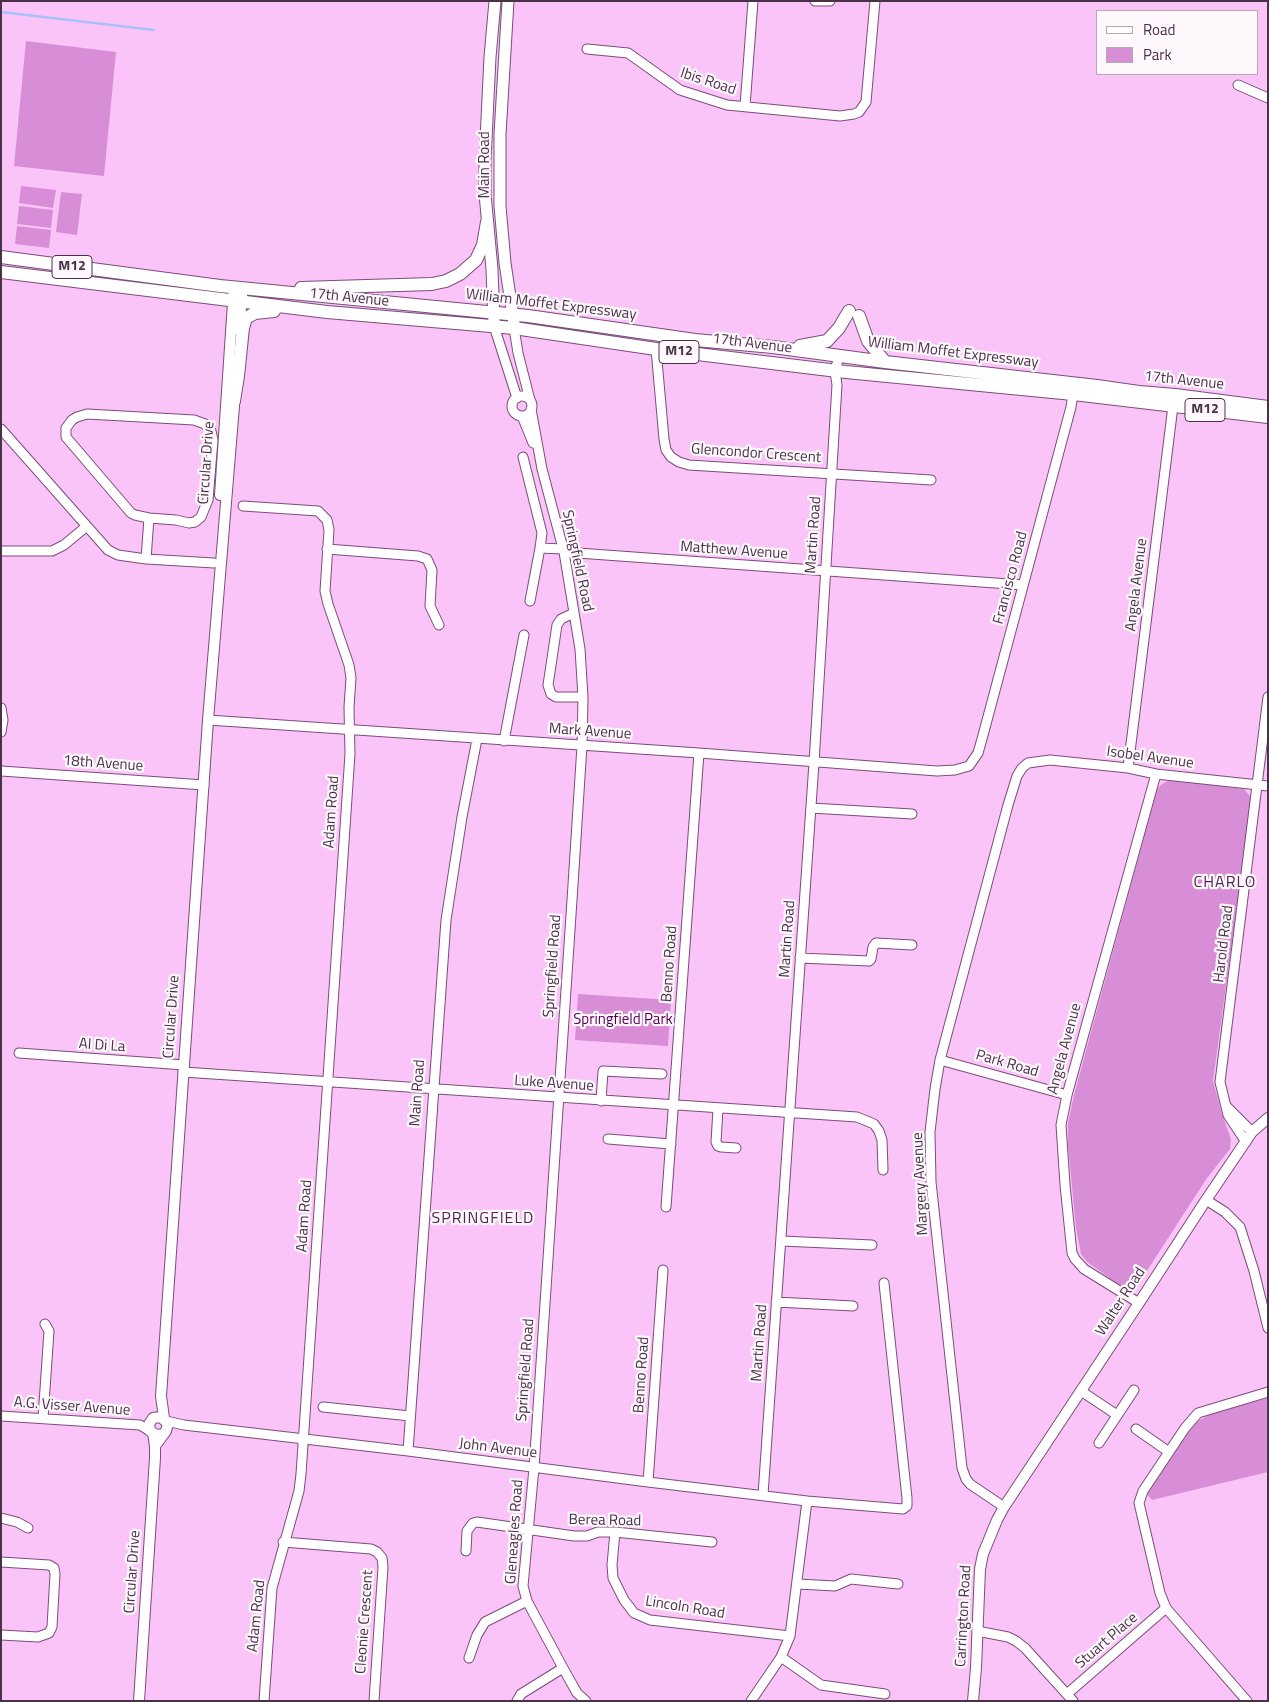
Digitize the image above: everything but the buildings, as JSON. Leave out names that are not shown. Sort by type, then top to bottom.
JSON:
[{"type":"main road","name":"Main Road","points":[[494,320],[492,269],[487,222],[485,146],[495,1]]},
{"type":"main road","name":"Main Road","points":[[508,1],[500,134],[500,206],[505,263],[514,321]]},
{"type":"main road","points":[[282,292],[288,288],[446,282],[460,274],[476,260],[483,245],[487,222]]},
{"type":"main road","name":"William Moffet Expressway","points":[[1,257],[237,294]]},
{"type":"main road","name":"William Moffet Expressway","points":[[1,272],[237,294],[282,292],[494,320]]},
{"type":"main road","name":"17th Avenue","points":[[237,294],[291,308],[388,318],[514,321],[656,349],[840,371],[1073,394],[1268,417]]},
{"type":"main road","points":[[234,401],[243,328],[246,318],[255,312],[291,308]]},
{"type":"main road","points":[[773,347],[805,346],[827,341],[854,314],[868,341],[885,362]]},
{"type":"main road","name":"William Moffet Expressway","points":[[514,321],[773,347],[885,362],[1097,386]]},
{"type":"main road","name":"17th Avenue","points":[[1097,386],[1268,407]]},
{"type":"street","points":[[745,106],[753,1]]},
{"type":"street","points":[[815,1],[830,1]]},
{"type":"street","name":"Ibis Road","points":[[587,49],[628,53],[680,90],[727,105],[840,116],[859,112],[866,102],[875,1]]},
{"type":"street","points":[[1238,85],[1268,98]]},
{"type":"street","name":"Circular Drive","points":[[139,1701],[155,1446],[161,1396],[208,720],[234,401],[237,294]]},
{"type":"street","name":"Circular Drive","points":[[214,640],[211,629],[214,563],[237,294]]},
{"type":"street","points":[[494,320],[517,398]]},
{"type":"street","name":"Springfield Road","points":[[514,321],[518,353],[542,469],[563,551],[580,649],[583,697],[582,746],[534,1468]]},
{"type":"street","name":"Glencondor Crescent","points":[[656,349],[664,439],[666,450],[670,457],[689,465],[832,473]]},
{"type":"street","name":"Martin Road","points":[[763,1495],[814,763],[837,385],[844,356]]},
{"type":"street","name":"Francisco Road","points":[[969,766],[980,747],[1072,407],[1073,394]]},
{"type":"street","points":[[524,397],[530,405],[528,414],[522,416],[516,414],[513,402],[517,398],[524,397]]},
{"type":"street","name":"Angela Avenue","points":[[1128,768],[1173,406]]},
{"type":"street","points":[[87,414],[199,421],[208,428],[212,440],[209,492],[201,517],[195,522],[188,523],[149,518],[135,515],[131,512],[68,440],[66,428],[77,416],[87,414]]},
{"type":"street","name":"Springfield Road","points":[[522,416],[542,469]]},
{"type":"street","points":[[1,429],[104,547],[112,553],[146,559],[214,563]]},
{"type":"street","points":[[523,457],[542,533],[530,601]]},
{"type":"street","points":[[832,473],[931,480]]},
{"type":"street","name":"Adam Road","points":[[243,506],[312,511],[325,516],[329,525],[325,583],[326,597],[351,672],[350,754],[300,1485],[272,1588],[264,1701]]},
{"type":"street","points":[[146,559],[149,518]]},
{"type":"street","points":[[1,551],[52,551],[64,545],[87,526]]},
{"type":"street","name":"Matthew Avenue","points":[[540,548],[1023,585]]},
{"type":"street","points":[[327,549],[418,556],[427,559],[432,570],[430,606],[439,625]]},
{"type":"street","points":[[574,613],[561,619],[557,625],[548,690],[556,697],[583,697]]},
{"type":"street","points":[[504,741],[524,635]]},
{"type":"street","name":"Harold Road","points":[[1246,1142],[1230,1120],[1220,1082],[1268,697]]},
{"type":"street","points":[[1,708],[3,720],[1,732]]},
{"type":"street","name":"Mark Avenue","points":[[208,720],[937,771],[955,770],[969,766]]},
{"type":"street","name":"Main Road","points":[[408,1451],[449,889],[477,739]]},
{"type":"street","name":"Benno Road","points":[[666,1207],[699,753]]},
{"type":"street","name":"Isobel Avenue","points":[[1028,763],[1050,760],[1268,786]]},
{"type":"street","name":"Margery Avenue","points":[[1004,1507],[970,1484],[962,1468],[931,1182],[930,1132],[934,1089],[940,1060],[1008,805],[1017,776],[1028,763]]},
{"type":"street","name":"18th Avenue","points":[[1,771],[204,785]]},
{"type":"street","name":"Angela Avenue","points":[[1139,1303],[1084,1269],[1072,1252],[1061,1143],[1061,1125],[1067,1095],[1156,774]]},
{"type":"street","points":[[811,808],[912,814]]},
{"type":"street","points":[[800,958],[868,961],[872,959],[873,947],[876,944],[912,945]]},
{"type":"street","name":"Al Di La","points":[[19,1053],[184,1069]]},
{"type":"street","name":"Park Road","points":[[940,1060],[1067,1095]]},
{"type":"street","name":"Luke Avenue","points":[[184,1069],[328,1083],[856,1117],[874,1124],[879,1131],[882,1140],[882,1170]]},
{"type":"street","points":[[601,1101],[603,1071],[662,1074]]},
{"type":"street","points":[[1226,1106],[1252,1132]]},
{"type":"street","points":[[718,1109],[716,1142],[721,1147],[736,1148]]},
{"type":"street","name":"Walter Road","points":[[1004,1507],[1252,1132],[1268,1118]]},
{"type":"street","points":[[608,1139],[671,1144]]},
{"type":"street","points":[[1206,1200],[1225,1212],[1240,1227],[1268,1328]]},
{"type":"street","points":[[781,1241],[872,1245]]},
{"type":"street","name":"Benno Road","points":[[648,1482],[663,1270]]},
{"type":"street","name":"John Avenue","points":[[158,1426],[184,1425],[408,1451],[648,1482],[903,1509],[907,1506],[884,1283]]},
{"type":"street","points":[[776,1302],[853,1306]]},
{"type":"street","points":[[43,1418],[49,1331],[45,1324]]},
{"type":"street","points":[[1099,1443],[1134,1390]]},
{"type":"street","points":[[1081,1391],[1117,1415]]},
{"type":"street","points":[[1247,1701],[1166,1608],[1160,1592],[1139,1503],[1143,1491],[1191,1420],[1198,1413],[1268,1392]]},
{"type":"street","points":[[323,1407],[410,1416]]},
{"type":"street","name":"A.G. Visser Avenue","points":[[1,1416],[158,1426]]},
{"type":"street","points":[[1136,1429],[1169,1452]]},
{"type":"street","name":"Gleneagles Road","points":[[534,1468],[523,1586],[527,1601],[563,1668],[577,1693],[586,1701]]},
{"type":"street","points":[[751,1701],[781,1657],[790,1636],[807,1500]]},
{"type":"street","name":"Carrington Road","points":[[972,1701],[978,1587],[983,1554],[1004,1507]]},
{"type":"street","points":[[1,1518],[18,1522],[28,1528]]},
{"type":"street","name":"Berea Road","points":[[466,1551],[467,1531],[474,1522],[581,1536],[598,1532],[616,1532],[712,1542]]},
{"type":"street","name":"Lincoln Road","points":[[616,1532],[612,1565],[613,1578],[624,1600],[634,1614],[650,1620],[790,1636]]},
{"type":"street","name":"Cleonie Crescent","points":[[283,1542],[371,1549],[382,1558],[374,1701]]},
{"type":"street","points":[[1,1562],[49,1565],[54,1568],[55,1574],[52,1627],[49,1633],[38,1637],[1,1635]]},
{"type":"street","points":[[798,1584],[835,1586],[851,1579],[898,1584]]},
{"type":"street","points":[[469,1658],[477,1635],[485,1622],[527,1601]]},
{"type":"street","name":"Stuart Place","points":[[1070,1698],[1166,1608]]},
{"type":"street","points":[[977,1632],[1008,1637],[1016,1641],[1025,1648],[1070,1698]]},
{"type":"street","points":[[781,1657],[821,1684],[885,1694]]},
{"type":"street","points":[[517,1701],[521,1694],[563,1668]]},
{"type":"green space","points":[[26,41],[116,52],[104,176],[14,166]]},
{"type":"green space","points":[[21,186],[56,190],[53,208],[19,203]]},
{"type":"green space","points":[[61,192],[82,194],[77,235],[56,232]]},
{"type":"green space","points":[[19,206],[53,210],[51,228],[17,224]]},
{"type":"green space","points":[[17,226],[51,230],[49,248],[15,244]]},
{"type":"green space","points":[[1170,780],[1244,789],[1250,796],[1250,811],[1213,1081],[1231,1139],[1230,1149],[1207,1178],[1139,1283],[1135,1287],[1128,1288],[1118,1284],[1087,1262],[1081,1254],[1076,1228],[1068,1145],[1068,1123],[1157,789]]},
{"type":"green space","name":"Springfield Park","points":[[578,994],[671,1000],[668,1046],[575,1040]]},
{"type":"green space","points":[[1268,1398],[1268,1472],[1152,1500],[1147,1494],[1190,1428],[1198,1421],[1218,1410]]},
{"type":"waterway","points":[[1,12],[154,30]]},
{"type":"district","name":"CHARLO","points":[[1225,883]]},
{"type":"district","name":"SPRINGFIELD","points":[[483,1219]]}]
